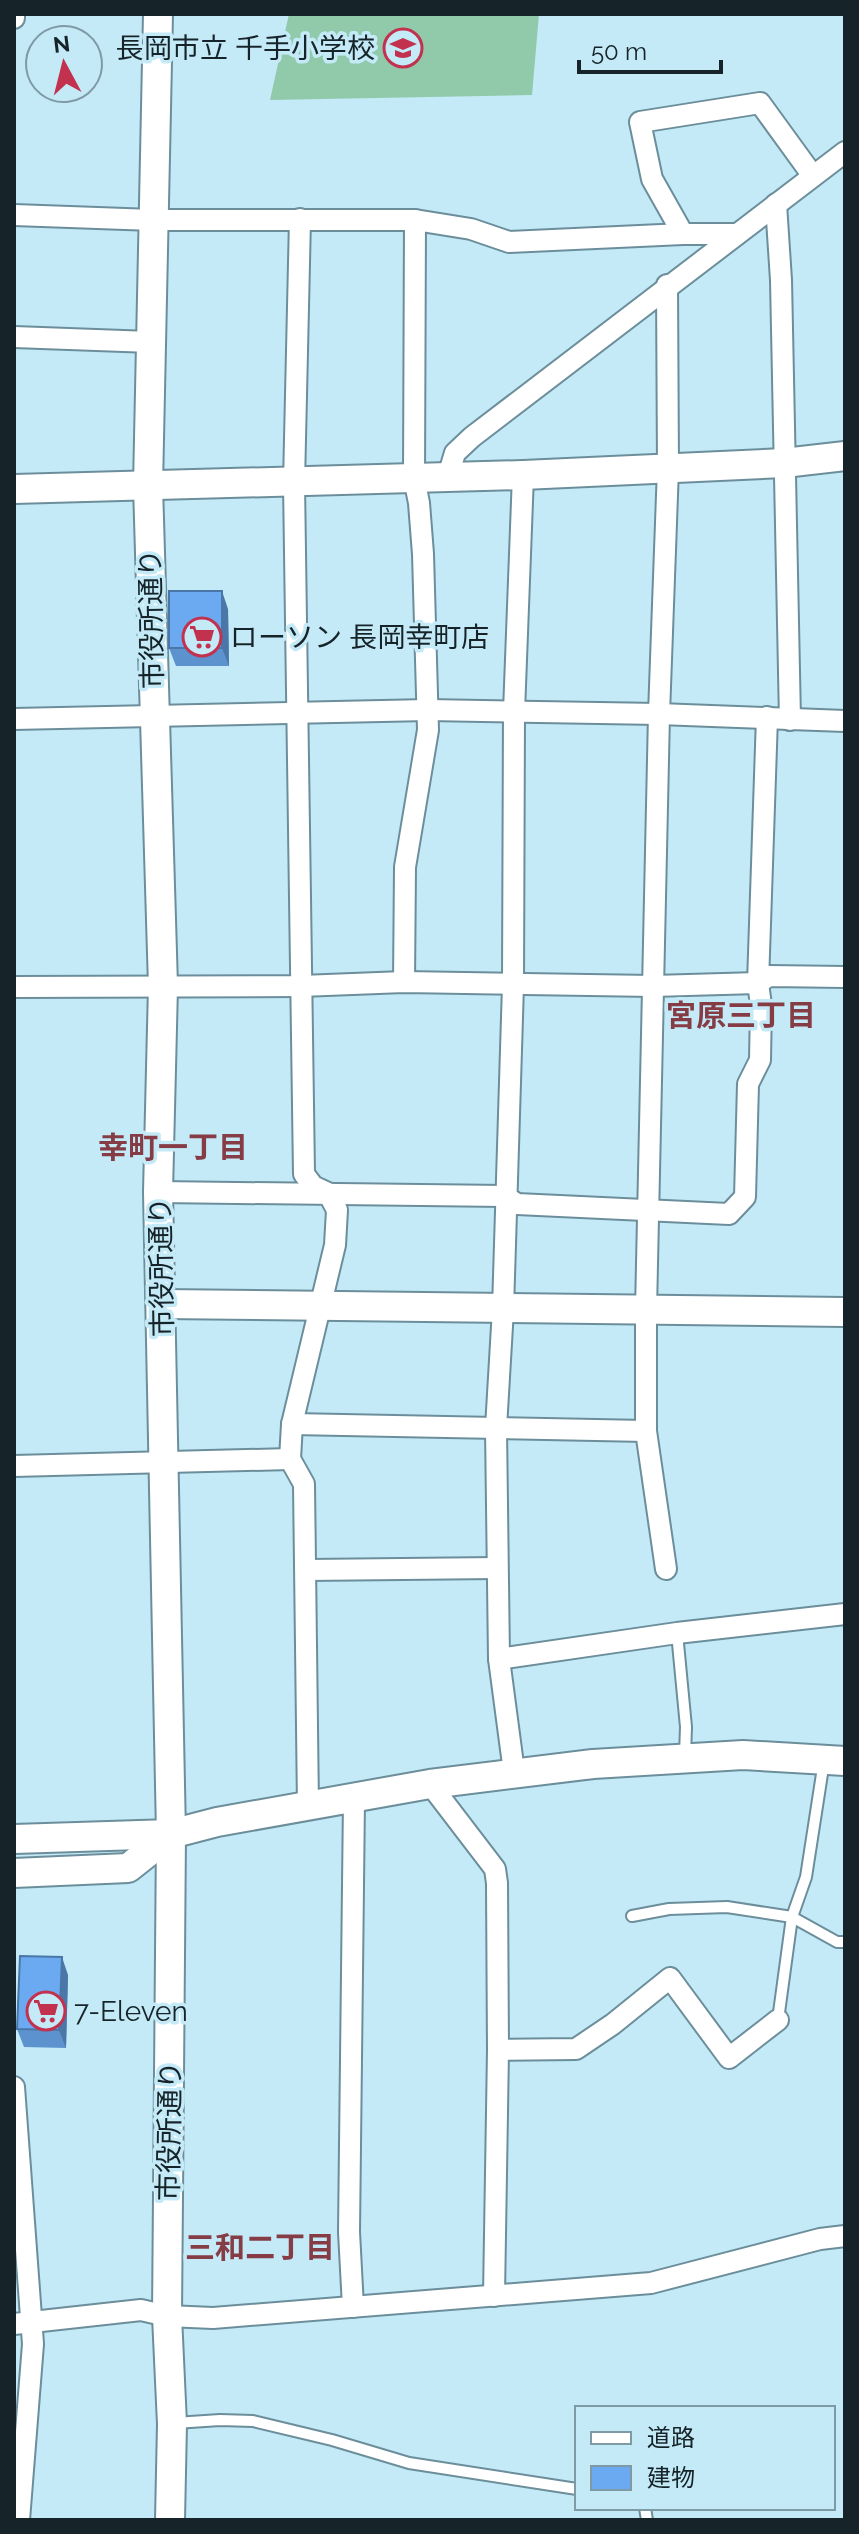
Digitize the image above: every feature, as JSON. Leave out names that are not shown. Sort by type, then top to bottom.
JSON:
[{"type":"street","name":"市役所通り","points":[[158,14],[148,486],[163,986],[158,1192],[171,1834],[167,2316],[172,2424],[170,2520]]},
{"type":"street","points":[[683,234],[652,179],[640,122],[760,103],[813,176]]},
{"type":"street","points":[[448,476],[455,453],[472,437],[845,152]]},
{"type":"street","points":[[776,204],[781,280],[790,720]]},
{"type":"street","points":[[14,215],[153,220],[415,220],[471,229],[509,242],[737,234]]},
{"type":"street","points":[[300,219],[294,483],[304,1174],[313,1186],[328,1193],[337,1210],[335,1245],[292,1424],[290,1459],[304,1484],[308,1807]]},
{"type":"street","points":[[404,982],[405,867],[420,784],[428,710],[423,554],[414,478],[415,220]]},
{"type":"street","points":[[666,1569],[646,1431],[646,1310],[659,714],[668,468],[667,285]]},
{"type":"street","points":[[14,337],[151,342]]},
{"type":"street","points":[[14,489],[523,475],[784,463],[845,456]]},
{"type":"street","points":[[514,1772],[499,1659],[496,1428],[503,1309],[513,985],[514,712],[523,475]]},
{"type":"street","points":[[14,719],[428,710],[845,721]]},
{"type":"street","points":[[158,1192],[505,1196],[517,1204],[729,1214],[745,1197],[748,1084],[760,1060],[761,1005],[758,983],[767,717]]},
{"type":"street","points":[[14,987],[301,986],[404,982],[653,986],[758,983],[769,976],[845,977]]},
{"type":"street","points":[[162,1304],[845,1312]]},
{"type":"street","points":[[292,1424],[646,1431]]},
{"type":"street","points":[[14,1466],[290,1459]]},
{"type":"street","points":[[307,1570],[497,1568]]},
{"type":"street","points":[[499,1659],[677,1633],[845,1614]]},
{"type":"street","points":[[14,1839],[171,1834],[217,1822],[514,1772],[685,1756],[743,1755],[835,1760]]},
{"type":"street","points":[[430,1784],[495,1869],[498,2050],[494,2296]]},
{"type":"street","points":[[353,2307],[349,2232],[354,1799]]},
{"type":"street","points":[[14,1873],[128,1868],[171,1834]]},
{"type":"street","points":[[498,2050],[576,2049],[670,1978],[729,2058],[778,2020]]},
{"type":"street","points":[[14,2087],[23,2323],[33,2344],[19,2520]]},
{"type":"street","points":[[23,2323],[141,2310],[167,2316],[213,2318],[651,2283],[820,2239],[845,2236]]},
{"type":"lane","points":[[677,1633],[686,1727],[685,1756]]},
{"type":"lane","points":[[778,2020],[792,1917],[806,1877],[835,1760]]},
{"type":"lane","points":[[632,1916],[669,1909],[727,1907],[792,1917],[837,1942],[845,1942]]},
{"type":"lane","points":[[172,2424],[253,2421],[409,2463],[575,2489]]},
{"type":"green space","name":"長岡市立 千手小学校","points":[[289,14],[539,14],[532,95],[270,100]]},
{"type":"building","points":[[169,591],[222,591],[222,648],[169,648]]},
{"type":"building","name":"7-Eleven","points":[[20,1956],[62,1957],[59,2030],[17,2029]]},
{"type":"place","name":"長岡市立 千手小学校","points":[[403,48]]},
{"type":"place","name":"ローソン 長岡幸町店","points":[[202,637]]},
{"type":"place","name":"7-Eleven","points":[[46,2011]]},
{"type":"district","name":"宮原三丁目","points":[[741,1016]]},
{"type":"district","name":"幸町一丁目","points":[[173,1148]]},
{"type":"district","name":"三和二丁目","points":[[260,2248]]}]
